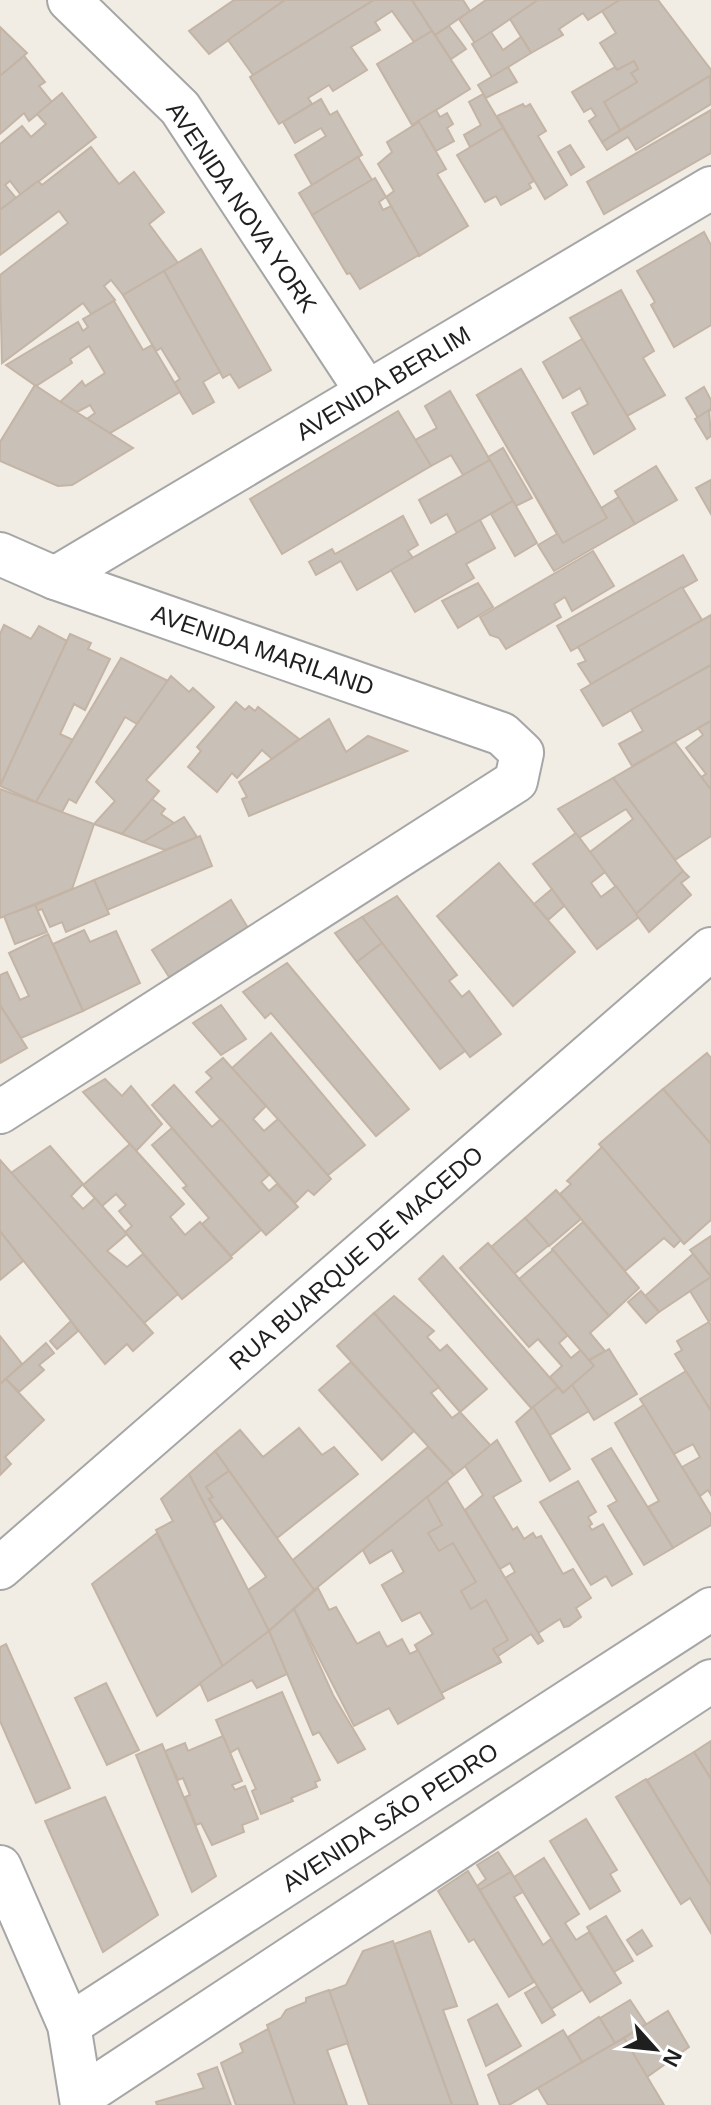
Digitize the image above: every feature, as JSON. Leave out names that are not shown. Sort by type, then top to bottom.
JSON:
[{"type":"street","name":"AVENIDA NOVA YORK","points":[[69,0],[180,108],[367,392]]},
{"type":"street","name":"AVENIDA BERLIM","points":[[55,578],[711,188]]},
{"type":"street","name":"AVENIDA MARILAND","points":[[0,554],[55,578],[502,734],[522,753],[516,781],[0,1112]]},
{"type":"street","name":"RUA BUARQUE DE MACEDO","points":[[0,1568],[711,949]]},
{"type":"street","name":"AVENIDA SÃO PEDRO","points":[[69,2025],[711,1609]]},
{"type":"street","points":[[0,1867],[69,2025],[82,2100],[709,1682],[674,1633]]},
{"type":"street","points":[[482,1758],[511,1813]]},
{"type":"street","points":[[299,1876],[333,1930]]},
{"type":"building","points":[[234,0],[285,0],[209,54],[189,31]]},
{"type":"building","points":[[285,0],[374,0],[253,75],[228,40]]},
{"type":"building","points":[[374,0],[412,0],[432,31],[414,42],[392,11],[375,22],[380,30],[351,47],[367,70],[333,91],[329,85],[308,98],[312,104],[279,124],[250,77]]},
{"type":"building","points":[[412,0],[463,0],[470,11],[435,35]]},
{"type":"building","points":[[486,0],[538,0],[475,43],[459,19]]},
{"type":"building","points":[[538,0],[620,0],[588,20],[583,13],[559,29],[563,35],[531,53],[510,19]]},
{"type":"building","points":[[620,0],[658,0],[711,70],[711,75],[620,130],[604,102],[637,82],[631,73],[638,69],[634,61],[617,70],[600,43],[616,33],[602,11]]},
{"type":"building","points":[[449,26],[466,49],[451,59],[435,35]]},
{"type":"building","points":[[0,27],[27,53],[0,76]]},
{"type":"building","points":[[432,31],[470,89],[412,125],[377,64]]},
{"type":"building","points":[[491,32],[503,50],[521,37],[531,53],[492,77],[472,44]]},
{"type":"building","points":[[24,56],[45,82],[39,86],[52,102],[29,121],[24,113],[0,134],[0,76]]},
{"type":"building","points":[[634,61],[638,69],[631,73],[637,82],[604,102],[620,130],[602,142],[589,121],[596,116],[591,108],[584,112],[572,92],[615,67],[617,70]]},
{"type":"building","points":[[508,67],[517,82],[486,98],[478,85]]},
{"type":"building","points":[[710,76],[711,104],[636,150],[628,137],[607,150],[602,142]]},
{"type":"building","points":[[62,93],[96,137],[21,195],[10,181],[5,185],[16,198],[0,210],[0,144],[22,126],[31,137],[46,124],[37,114]]},
{"type":"building","points":[[483,94],[503,128],[470,147],[464,135],[481,125],[469,102]]},
{"type":"building","points":[[321,99],[330,115],[337,111],[362,155],[312,185],[295,155],[326,136],[321,128],[295,143],[283,122]]},
{"type":"building","points":[[523,104],[525,107],[530,104],[546,131],[538,136],[567,185],[545,199],[497,116]]},
{"type":"building","points":[[436,110],[440,117],[447,113],[453,124],[447,128],[454,141],[436,151],[418,121]]},
{"type":"building","points":[[711,110],[711,153],[604,214],[587,182]]},
{"type":"building","points":[[419,122],[446,169],[437,174],[468,226],[419,256],[386,197],[394,191],[378,164],[392,152],[387,142]]},
{"type":"building","points":[[503,128],[534,181],[529,184],[531,188],[501,205],[496,196],[485,202],[457,155]]},
{"type":"building","points":[[570,145],[584,167],[571,175],[558,152]]},
{"type":"building","points":[[91,147],[119,184],[134,172],[164,212],[149,224],[178,263],[123,295],[111,280],[104,286],[115,300],[91,314],[83,303],[2,363],[0,275],[68,223],[59,211],[0,255],[0,210],[38,181],[42,185]]},
{"type":"building","points":[[358,157],[372,180],[312,215],[299,193]]},
{"type":"building","points":[[375,178],[386,197],[379,202],[383,210],[391,206],[419,255],[360,289],[350,273],[347,274],[312,215]]},
{"type":"building","points":[[704,232],[711,245],[711,325],[674,347],[651,305],[655,302],[637,271]]},
{"type":"building","points":[[201,249],[271,370],[239,388],[230,374],[223,378],[164,271]]},
{"type":"building","points":[[164,271],[220,372],[203,382],[214,402],[193,414],[174,383],[180,379],[161,348],[156,351],[123,295]]},
{"type":"building","points":[[621,290],[654,351],[643,358],[665,395],[627,416],[570,318]]},
{"type":"building","points":[[114,301],[143,350],[152,345],[180,392],[110,433],[87,419],[95,413],[90,405],[77,412],[60,402],[82,381],[85,386],[105,373],[89,346],[70,359],[72,363],[36,386],[6,365],[78,322],[83,331],[88,327],[83,319]]},
{"type":"building","points":[[582,339],[635,429],[594,454],[572,413],[588,404],[580,388],[563,398],[543,362]]},
{"type":"building","points":[[521,369],[601,508],[619,497],[635,524],[554,571],[538,545],[557,534],[477,395]]},
{"type":"building","points":[[521,369],[607,518],[563,543],[477,395]]},
{"type":"building","points":[[35,385],[133,448],[72,485],[58,486],[0,461],[0,442]]},
{"type":"building","points":[[704,387],[711,400],[711,410],[698,418],[686,398]]},
{"type":"building","points":[[450,391],[490,460],[463,475],[451,455],[431,466],[415,440],[437,428],[425,406]]},
{"type":"building","points":[[709,410],[711,436],[707,439],[695,419]]},
{"type":"building","points":[[398,411],[431,466],[282,554],[250,499]]},
{"type":"building","points":[[503,448],[532,498],[516,506],[488,457]]},
{"type":"building","points":[[490,460],[513,501],[457,533],[447,514],[431,523],[419,500]]},
{"type":"building","points":[[656,466],[677,500],[635,524],[615,491]]},
{"type":"building","points":[[711,480],[711,514],[696,488]]},
{"type":"building","points":[[513,501],[537,543],[515,556],[491,514]]},
{"type":"building","points":[[403,516],[418,545],[408,551],[413,558],[357,590],[341,561],[316,575],[309,562],[332,549],[335,554]]},
{"type":"building","points":[[480,520],[495,548],[466,564],[474,578],[415,612],[391,570]]},
{"type":"building","points":[[593,551],[614,586],[572,611],[565,597],[554,604],[561,617],[506,649],[499,638],[490,635],[480,617]]},
{"type":"building","points":[[683,555],[697,580],[571,651],[557,626]]},
{"type":"building","points":[[478,583],[493,607],[458,628],[442,601]]},
{"type":"building","points":[[682,587],[702,620],[591,684],[578,664],[586,661],[578,647]]},
{"type":"building","points":[[711,615],[711,665],[603,726],[581,690]]},
{"type":"building","points":[[4,625],[31,639],[39,626],[67,641],[0,786],[0,634]]},
{"type":"building","points":[[70,634],[91,643],[88,649],[110,659],[85,710],[74,704],[60,734],[73,740],[36,802],[0,786]]},
{"type":"building","points":[[121,658],[168,681],[137,724],[125,717],[76,803],[69,799],[62,812],[36,802]]},
{"type":"building","points":[[711,665],[711,721],[632,766],[619,744],[643,731],[631,710]]},
{"type":"building","points":[[171,676],[189,692],[193,688],[214,707],[146,780],[159,791],[122,834],[94,824],[115,801],[96,782]]},
{"type":"building","points":[[236,702],[245,710],[249,706],[255,711],[258,707],[299,739],[272,759],[262,750],[237,778],[232,773],[217,792],[188,767],[201,751],[197,747]]},
{"type":"building","points":[[329,719],[346,752],[368,736],[407,751],[249,816],[242,799],[247,797],[239,782]]},
{"type":"building","points":[[711,721],[711,790],[701,777],[706,774],[686,748],[703,735],[698,728]]},
{"type":"building","points":[[675,742],[711,790],[711,836],[675,860],[613,778]]},
{"type":"building","points":[[613,778],[683,871],[636,914],[590,852],[633,819],[626,809],[579,838],[558,809]]},
{"type":"building","points":[[0,789],[94,824],[72,889],[0,918]]},
{"type":"building","points":[[152,799],[165,809],[161,814],[174,823],[143,842],[122,834]]},
{"type":"building","points":[[184,817],[197,837],[165,850],[143,842]]},
{"type":"building","points":[[576,833],[605,872],[591,883],[601,897],[616,886],[639,917],[597,949],[533,864]]},
{"type":"building","points":[[200,836],[212,866],[107,910],[94,880]]},
{"type":"building","points":[[499,863],[575,952],[513,1006],[437,916]]},
{"type":"building","points":[[683,871],[689,877],[681,883],[691,895],[649,932],[636,914]]},
{"type":"building","points":[[94,880],[109,914],[66,932],[62,922],[50,927],[42,909],[37,911],[35,905]]},
{"type":"building","points":[[552,889],[564,906],[548,920],[534,904]]},
{"type":"building","points":[[397,896],[457,975],[449,981],[462,997],[469,991],[501,1034],[470,1057],[362,917]]},
{"type":"building","points":[[231,900],[248,928],[169,977],[152,950]]},
{"type":"building","points":[[35,905],[47,932],[15,944],[4,916]]},
{"type":"building","points":[[362,917],[382,943],[357,962],[335,933]]},
{"type":"building","points":[[84,930],[90,942],[116,931],[140,983],[83,1011],[53,944]]},
{"type":"building","points":[[48,934],[83,1011],[21,1038],[0,1005],[0,975],[7,972],[20,1000],[29,996],[9,953]]},
{"type":"building","points":[[382,943],[465,1051],[440,1069],[357,962]]},
{"type":"building","points":[[287,963],[409,1109],[376,1136],[271,1013],[265,1018],[243,992]]},
{"type":"building","points":[[0,1005],[27,1048],[0,1063]]},
{"type":"building","points":[[221,1005],[246,1039],[221,1055],[193,1023]]},
{"type":"building","points":[[271,1033],[365,1145],[328,1175],[232,1068]]},
{"type":"building","points":[[707,1053],[711,1058],[711,1144],[663,1089]]},
{"type":"building","points":[[223,1058],[266,1106],[253,1119],[264,1131],[278,1119],[331,1179],[314,1195],[308,1190],[295,1203],[196,1092],[212,1078],[206,1072]]},
{"type":"building","points":[[105,1079],[122,1096],[131,1086],[162,1124],[136,1151],[83,1092]]},
{"type":"building","points":[[174,1085],[212,1127],[221,1119],[269,1175],[261,1182],[269,1191],[277,1184],[298,1207],[266,1235],[152,1105]]},
{"type":"building","points":[[663,1089],[711,1144],[711,1220],[684,1244],[599,1144]]},
{"type":"building","points":[[172,1128],[261,1230],[231,1256],[202,1224],[209,1218],[152,1145]]},
{"type":"building","points":[[130,1144],[184,1204],[170,1217],[185,1235],[200,1222],[232,1258],[182,1299],[125,1232],[132,1226],[119,1211],[126,1205],[116,1194],[102,1206],[83,1185]]},
{"type":"building","points":[[50,1146],[83,1184],[71,1196],[83,1209],[95,1198],[127,1234],[107,1251],[127,1267],[143,1254],[178,1294],[144,1323],[11,1173]]},
{"type":"building","points":[[602,1147],[681,1240],[674,1247],[664,1238],[625,1271],[560,1194],[571,1184],[567,1181]]},
{"type":"building","points":[[0,1160],[153,1333],[133,1351],[127,1344],[105,1364],[0,1231]]},
{"type":"building","points":[[556,1190],[581,1219],[549,1246],[525,1218]]},
{"type":"building","points":[[525,1218],[549,1245],[514,1274],[491,1247]]},
{"type":"building","points":[[583,1222],[639,1288],[609,1316],[552,1249]]},
{"type":"building","points":[[0,1231],[23,1261],[0,1280]]},
{"type":"building","points":[[711,1236],[711,1276],[690,1250]]},
{"type":"building","points":[[488,1243],[568,1335],[559,1343],[571,1358],[581,1350],[594,1366],[563,1393],[550,1377],[562,1366],[538,1339],[529,1347],[460,1268]]},
{"type":"building","points":[[553,1250],[609,1316],[590,1333],[605,1351],[589,1360],[519,1279]]},
{"type":"building","points":[[693,1254],[711,1277],[659,1312],[645,1296]]},
{"type":"building","points":[[443,1256],[558,1387],[532,1409],[419,1279]]},
{"type":"building","points":[[711,1277],[711,1320],[709,1322],[690,1291]]},
{"type":"building","points":[[641,1291],[659,1312],[646,1323],[628,1302]]},
{"type":"building","points":[[394,1296],[434,1331],[427,1337],[440,1351],[447,1345],[487,1389],[460,1412],[374,1313]]},
{"type":"building","points":[[374,1313],[439,1387],[431,1393],[452,1418],[460,1412],[491,1446],[454,1475],[337,1346]]},
{"type":"building","points":[[71,1321],[78,1331],[57,1349],[50,1341]]},
{"type":"building","points":[[709,1322],[711,1411],[675,1354],[682,1350],[677,1341]]},
{"type":"building","points":[[0,1336],[22,1364],[0,1384]]},
{"type":"building","points":[[46,1343],[54,1353],[39,1365],[44,1370],[19,1392],[6,1379]]},
{"type":"building","points":[[609,1349],[637,1394],[594,1420],[572,1385],[594,1366],[589,1360]]},
{"type":"building","points":[[351,1362],[414,1431],[382,1460],[319,1390]]},
{"type":"building","points":[[686,1371],[711,1411],[711,1495],[708,1490],[700,1496],[682,1467],[700,1457],[693,1444],[674,1454],[640,1399]]},
{"type":"building","points":[[6,1379],[44,1420],[5,1457],[11,1464],[0,1475],[0,1384]]},
{"type":"building","points":[[572,1385],[589,1411],[550,1435],[533,1407],[558,1387],[563,1393]]},
{"type":"building","points":[[644,1405],[711,1515],[711,1525],[673,1548],[648,1507],[659,1501],[615,1423]]},
{"type":"building","points":[[533,1407],[570,1469],[550,1481],[516,1422]]},
{"type":"building","points":[[299,1428],[322,1455],[334,1447],[358,1474],[277,1538],[215,1451],[240,1430],[263,1457]]},
{"type":"building","points":[[497,1440],[521,1481],[493,1497],[513,1530],[517,1527],[524,1539],[533,1533],[536,1538],[541,1536],[563,1574],[573,1569],[591,1598],[576,1608],[581,1617],[569,1626],[564,1627],[560,1619],[538,1633],[505,1578],[515,1572],[510,1563],[500,1569],[465,1510],[483,1495],[465,1466]]},
{"type":"building","points":[[428,1447],[454,1475],[314,1590],[293,1560]]},
{"type":"building","points":[[611,1448],[673,1548],[644,1565],[608,1506],[617,1501],[592,1459]]},
{"type":"building","points":[[215,1451],[229,1471],[206,1487],[213,1497],[209,1499],[222,1518],[214,1523],[189,1474]]},
{"type":"building","points":[[229,1471],[314,1590],[269,1631],[248,1590],[266,1577],[209,1499],[213,1497],[206,1487]]},
{"type":"building","points":[[189,1474],[269,1631],[223,1667],[156,1530],[173,1521],[161,1499]]},
{"type":"building","points":[[447,1481],[543,1641],[538,1644],[531,1634],[498,1656],[501,1662],[441,1693],[415,1645],[433,1634],[420,1612],[402,1621],[382,1585],[404,1572],[392,1550],[370,1563],[363,1550]]},
{"type":"building","points":[[578,1481],[596,1512],[588,1517],[592,1524],[589,1526],[592,1530],[603,1524],[632,1574],[612,1586],[606,1576],[591,1585],[540,1502]]},
{"type":"building","points":[[427,1497],[442,1525],[428,1533],[439,1551],[453,1543],[476,1582],[461,1591],[471,1609],[486,1600],[508,1640],[493,1649],[501,1662],[441,1693],[415,1645],[433,1634],[420,1612],[402,1621],[382,1585],[404,1572],[392,1550],[370,1563],[363,1550]]},
{"type":"building","points":[[157,1533],[223,1667],[157,1716],[92,1584]]},
{"type":"building","points":[[318,1588],[329,1610],[336,1607],[357,1644],[379,1632],[387,1647],[402,1639],[410,1654],[418,1650],[444,1698],[398,1724],[389,1708],[354,1726],[294,1609]]},
{"type":"building","points":[[294,1609],[333,1695],[365,1749],[338,1763],[319,1732],[313,1735],[269,1631]]},
{"type":"building","points":[[269,1631],[287,1674],[257,1688],[252,1680],[208,1701],[200,1683]]},
{"type":"building","points":[[6,1644],[70,1788],[36,1803],[0,1721],[0,1647]]},
{"type":"building","points":[[106,1683],[139,1750],[107,1765],[75,1698]]},
{"type":"building","points":[[282,1692],[320,1780],[315,1782],[317,1787],[291,1798],[293,1801],[261,1814],[252,1791],[256,1789],[238,1748],[230,1753],[216,1720]]},
{"type":"building","points":[[223,1736],[242,1781],[232,1785],[235,1790],[245,1786],[258,1819],[242,1825],[244,1832],[212,1845],[201,1823],[196,1825],[185,1797],[190,1795],[183,1778],[178,1780],[165,1751],[185,1743],[188,1751]]},
{"type":"building","points":[[711,1741],[711,1779],[694,1752]]},
{"type":"building","points":[[162,1744],[216,1876],[192,1892],[136,1755]]},
{"type":"building","points":[[694,1752],[711,1779],[711,1886],[647,1780]]},
{"type":"building","points":[[646,1779],[711,1886],[711,1933],[690,1898],[681,1904],[616,1797]]},
{"type":"building","points":[[105,1797],[158,1915],[103,1952],[45,1821]]},
{"type":"building","points":[[586,1819],[617,1870],[610,1874],[620,1891],[590,1909],[550,1841]]},
{"type":"building","points":[[498,1852],[511,1872],[480,1890],[477,1886],[486,1879],[477,1865]]},
{"type":"building","points":[[544,1858],[579,1914],[565,1923],[576,1940],[589,1932],[621,1983],[590,2002],[514,1877]]},
{"type":"building","points":[[468,1871],[534,1982],[509,1997],[474,1939],[469,1942],[438,1891]]},
{"type":"building","points":[[511,1872],[523,1892],[514,1897],[543,1945],[551,1939],[582,1990],[551,2009],[480,1890]]},
{"type":"building","points":[[606,1916],[633,1961],[614,1972],[587,1927]]},
{"type":"building","points":[[642,1930],[652,1946],[637,1955],[627,1940]]},
{"type":"building","points":[[430,1931],[457,2006],[443,2010],[478,2105],[452,2105],[394,1944]]},
{"type":"building","points":[[393,1941],[452,2105],[369,2105],[329,1991],[346,1985],[363,1951]]},
{"type":"building","points":[[537,1986],[555,2015],[542,2023],[525,1993]]},
{"type":"building","points":[[329,1990],[348,2043],[327,2050],[347,2105],[295,2105],[267,2025],[281,2018],[286,2010],[306,2002],[306,1998]]},
{"type":"building","points":[[630,2000],[646,2024],[615,2043],[600,2018]]},
{"type":"building","points":[[497,2004],[521,2046],[486,2066],[468,2020]]},
{"type":"building","points":[[668,2011],[689,2047],[647,2077],[624,2038]]},
{"type":"building","points":[[599,2017],[615,2043],[582,2062],[568,2037]]},
{"type":"building","points":[[268,2029],[295,2105],[236,2105],[221,2063],[243,2052],[240,2044]]},
{"type":"building","points":[[563,2030],[582,2062],[509,2105],[500,2105],[488,2075]]},
{"type":"building","points":[[624,2038],[664,2105],[548,2105],[538,2088]]},
{"type":"building","points":[[217,2067],[231,2105],[157,2105],[156,2102],[204,2088],[198,2074]]}]
